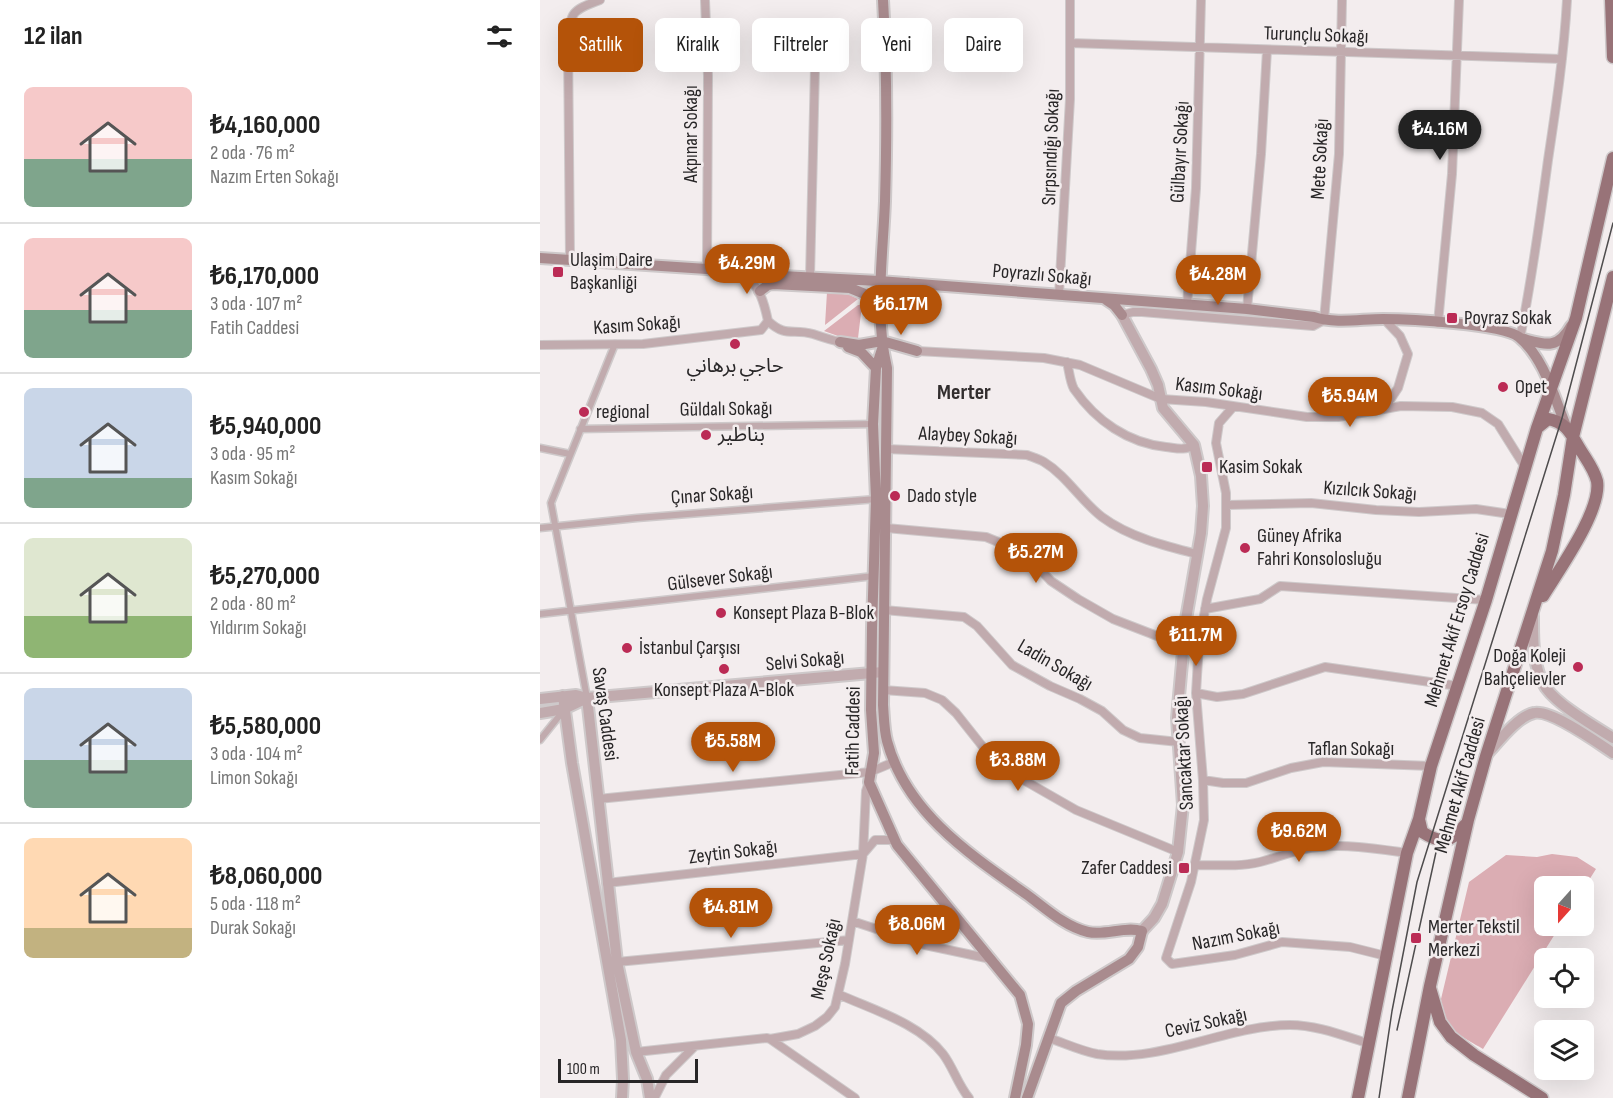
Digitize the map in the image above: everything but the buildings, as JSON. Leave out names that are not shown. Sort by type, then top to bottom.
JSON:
[{"type":"main road","name":"Fatih Caddesi","points":[[884,0],[887,78],[885,203],[879,281],[882,345],[887,368],[886,449],[874,576],[877,673],[874,753],[869,777],[897,845],[1020,995],[1028,1024],[1015,1098]]},
{"type":"main road","points":[[1611,0],[1613,57]]},
{"type":"main road","name":"Mehmet Akif Ersoy Caddesi","points":[[1358,1098],[1407,853],[1419,819],[1431,766],[1486,600],[1510,514],[1576,318],[1613,158]]},
{"type":"main road","name":"Poyrazlı Sokağı","points":[[540,258],[1247,309],[1324,320],[1384,319],[1486,326],[1546,344],[1558,342],[1576,318]]},
{"type":"main road","name":"Mehmet Akif Caddesi","points":[[1408,1098],[1430,986],[1468,820],[1486,756],[1552,551],[1573,437],[1613,277]]},
{"type":"main road","points":[[760,291],[773,284],[850,288],[872,297],[881,310],[890,297],[908,283]]},
{"type":"main road","points":[[1105,298],[1114,304],[1122,315],[1127,305],[1136,301]]},
{"type":"main road","points":[[1520,338],[1533,354],[1552,386],[1566,426],[1594,471],[1597,484],[1596,497],[1587,523],[1533,612]]},
{"type":"main road","points":[[840,342],[882,345],[917,351]]},
{"type":"main road","points":[[840,342],[861,352],[876,368]]},
{"type":"main road","name":"Fatih Caddesi","points":[[882,345],[876,368],[873,424],[886,528],[884,610],[877,673],[883,690],[887,740],[894,762],[915,800],[939,827],[965,850],[1067,923],[1088,932],[1132,928],[1142,931]]},
{"type":"main road","points":[[1537,429],[1548,419],[1566,426]]},
{"type":"main road","points":[[1419,819],[1422,832],[1438,841],[1450,840],[1457,835],[1468,820]]},
{"type":"main road","points":[[1027,1098],[1061,1003],[1129,959],[1138,947],[1142,931]]},
{"type":"main road","points":[[1430,986],[1440,1022],[1451,1037],[1474,1055],[1542,1098]]},
{"type":"main road","points":[[1027,1030],[1035,1037],[1049,1038]]},
{"type":"street","points":[[570,260],[568,43],[570,17],[580,7],[600,0]]},
{"type":"street","name":"Akpınar Sokağı","points":[[705,0],[708,76],[707,269]]},
{"type":"street","name":"Sırpsındığı Sokağı","points":[[1059,295],[1070,99],[1070,0]]},
{"type":"street","name":"Gülbayır Sokağı","points":[[1187,305],[1196,188],[1201,0]]},
{"type":"street","name":"Mete Sokağı","points":[[1324,320],[1339,154],[1342,0]]},
{"type":"street","points":[[1438,323],[1452,174],[1459,0]]},
{"type":"street","points":[[1520,338],[1530,287],[1562,59],[1566,0]]},
{"type":"street","name":"Turunçlu Sokağı","points":[[1070,43],[1562,59]]},
{"type":"street","points":[[1247,309],[1261,154],[1267,50]]},
{"type":"street","points":[[810,277],[815,72]]},
{"type":"street","points":[[745,273],[760,291],[768,321],[780,331],[812,333],[840,342]]},
{"type":"street","name":"Poyrazlı Sokağı","points":[[1122,315],[1142,312],[1313,326],[1324,320]]},
{"type":"street","points":[[1122,315],[1152,369],[1163,408],[1194,445],[1201,476],[1203,506],[1186,619],[1177,717],[1183,805],[1178,852],[1162,904],[1154,918],[1142,931]]},
{"type":"street","points":[[1384,319],[1400,336],[1408,354],[1398,388],[1384,409]]},
{"type":"street","name":"Kasım Sokağı","points":[[540,345],[643,344],[761,330],[768,321]]},
{"type":"street","name":"Savaş Caddesi","points":[[615,344],[551,503],[587,698],[617,962],[636,1052],[653,1097]]},
{"type":"street","name":"Kasım Sokağı","points":[[917,351],[1044,357],[1080,365],[1161,399],[1206,402],[1307,417],[1338,417],[1401,406],[1452,407],[1482,413],[1498,424],[1525,467]]},
{"type":"street","points":[[1067,362],[1073,387],[1113,430],[1151,446],[1186,449],[1194,445]]},
{"type":"street","name":"Sancaktar Sokağı","points":[[1166,958],[1195,865],[1204,820],[1196,693],[1199,643],[1205,609],[1226,528],[1226,493],[1216,443],[1219,423],[1233,407]]},
{"type":"street","name":"Güldalı Sokağı","points":[[580,429],[873,424]]},
{"type":"street","points":[[540,448],[570,454]]},
{"type":"street","name":"Alaybey Sokağı","points":[[886,449],[1027,455],[1044,462],[1072,486],[1101,516],[1119,527],[1169,547],[1197,554]]},
{"type":"street","name":"Çınar Sokağı","points":[[540,528],[881,498]]},
{"type":"street","name":"Kızılcık Sokağı","points":[[1226,505],[1311,503],[1376,510],[1419,512],[1476,509],[1510,514]]},
{"type":"street","points":[[886,528],[986,537],[1008,546],[1034,563],[1051,581],[1113,619],[1183,646]]},
{"type":"street","name":"Gülsever Sokağı","points":[[540,614],[874,576]]},
{"type":"street","points":[[1205,609],[1260,599],[1280,586],[1486,600]]},
{"type":"street","name":"Ladin Sokağı","points":[[884,610],[964,617],[977,626],[1012,665],[1102,711],[1123,730],[1140,738],[1179,742]]},
{"type":"street","points":[[1533,612],[1536,664],[1546,687],[1559,700],[1613,738]]},
{"type":"street","points":[[1196,693],[1217,697],[1243,694],[1325,668],[1458,686]]},
{"type":"street","name":"Selvi Sokağı","points":[[587,698],[877,673]]},
{"type":"street","points":[[883,690],[925,693],[942,700],[956,713],[983,747],[1020,778],[1076,810],[1178,852]]},
{"type":"street","points":[[540,699],[576,695],[587,698]]},
{"type":"street","name":"Savaş Caddesi","points":[[563,696],[574,774],[621,1040],[622,1098]]},
{"type":"street","points":[[540,713],[564,709],[587,698]]},
{"type":"street","points":[[540,740],[564,709]]},
{"type":"street","points":[[1486,756],[1508,730],[1533,713],[1547,713],[1613,753]]},
{"type":"street","points":[[598,799],[869,777],[894,762]]},
{"type":"street","name":"Taflan Sokağı","points":[[1203,780],[1246,783],[1291,768],[1323,762],[1431,766]]},
{"type":"street","name":"Meşe Sokağı","points":[[636,1052],[770,1039],[798,1034],[816,1026],[827,1017],[835,1007],[849,940],[863,854],[866,790],[869,777]]},
{"type":"street","points":[[863,854],[875,840],[892,840],[897,845]]},
{"type":"street","points":[[1195,865],[1232,866],[1260,862],[1294,851],[1318,847],[1352,846],[1407,853]]},
{"type":"street","name":"Zeytin Sokağı","points":[[607,884],[863,854]]},
{"type":"street","points":[[852,921],[925,945],[991,959]]},
{"type":"street","points":[[617,962],[849,940]]},
{"type":"street","name":"Nazım Sokağı","points":[[1166,958],[1173,964],[1235,955],[1282,942],[1350,947],[1386,956]]},
{"type":"street","points":[[838,994],[904,1024],[930,1039],[944,1055],[969,1098]]},
{"type":"street","name":"Ceviz Sokağı","points":[[1049,1038],[1096,1053],[1119,1054],[1149,1052],[1258,1029],[1290,1025],[1314,1028],[1370,1044]]},
{"type":"street","points":[[770,1039],[855,1098]]},
{"type":"street","points":[[653,1097],[666,1075],[695,1046]]},
{"type":"shaded area","points":[[827,292],[850,295],[858,299],[825,325]]},
{"type":"shaded area","points":[[858,305],[862,305],[858,338],[838,336],[824,331]]},
{"type":"shaded area","points":[[1552,854],[1577,857],[1596,869],[1592,876],[1534,876],[1534,936],[1554,936],[1546,948],[1534,948],[1534,968],[1483,1049],[1460,1035],[1449,1025],[1441,999],[1469,882],[1506,855],[1537,857]]},
{"type":"tram line","points":[[1379,1098],[1392,1011],[1417,882],[1562,418],[1613,223]]},
{"type":"tram line","points":[[1397,1030],[1440,834]]},
{"type":"place","name":"Ulaşim Daire Başkanliği","points":[[558,272]]},
{"type":"place","name":"Poyraz Sokak","points":[[1452,318]]},
{"type":"place","name":"حاجي برهاني","points":[[735,344]]},
{"type":"place","name":"Opet","points":[[1503,387]]},
{"type":"place","name":"regional","points":[[584,412]]},
{"type":"place","name":"بناطير","points":[[706,435]]},
{"type":"place","name":"Kasim Sokak","points":[[1207,467]]},
{"type":"place","name":"Dado style","points":[[895,496]]},
{"type":"place","name":"Güney Afrika Fahri Konsolosluğu","points":[[1245,548]]},
{"type":"place","name":"Konsept Plaza B-Blok","points":[[721,613]]},
{"type":"place","name":"İstanbul Çarşısı","points":[[627,648]]},
{"type":"place","name":"Doğa Koleji Bahçelievler","points":[[1578,667]]},
{"type":"place","name":"Konsept Plaza A-Blok","points":[[724,669]]},
{"type":"place","name":"Zafer Caddesi","points":[[1184,868]]},
{"type":"place","name":"Merter Tekstil Merkezi","points":[[1416,938]]},
{"type":"district","name":"Merter","points":[[964,392]]}]
